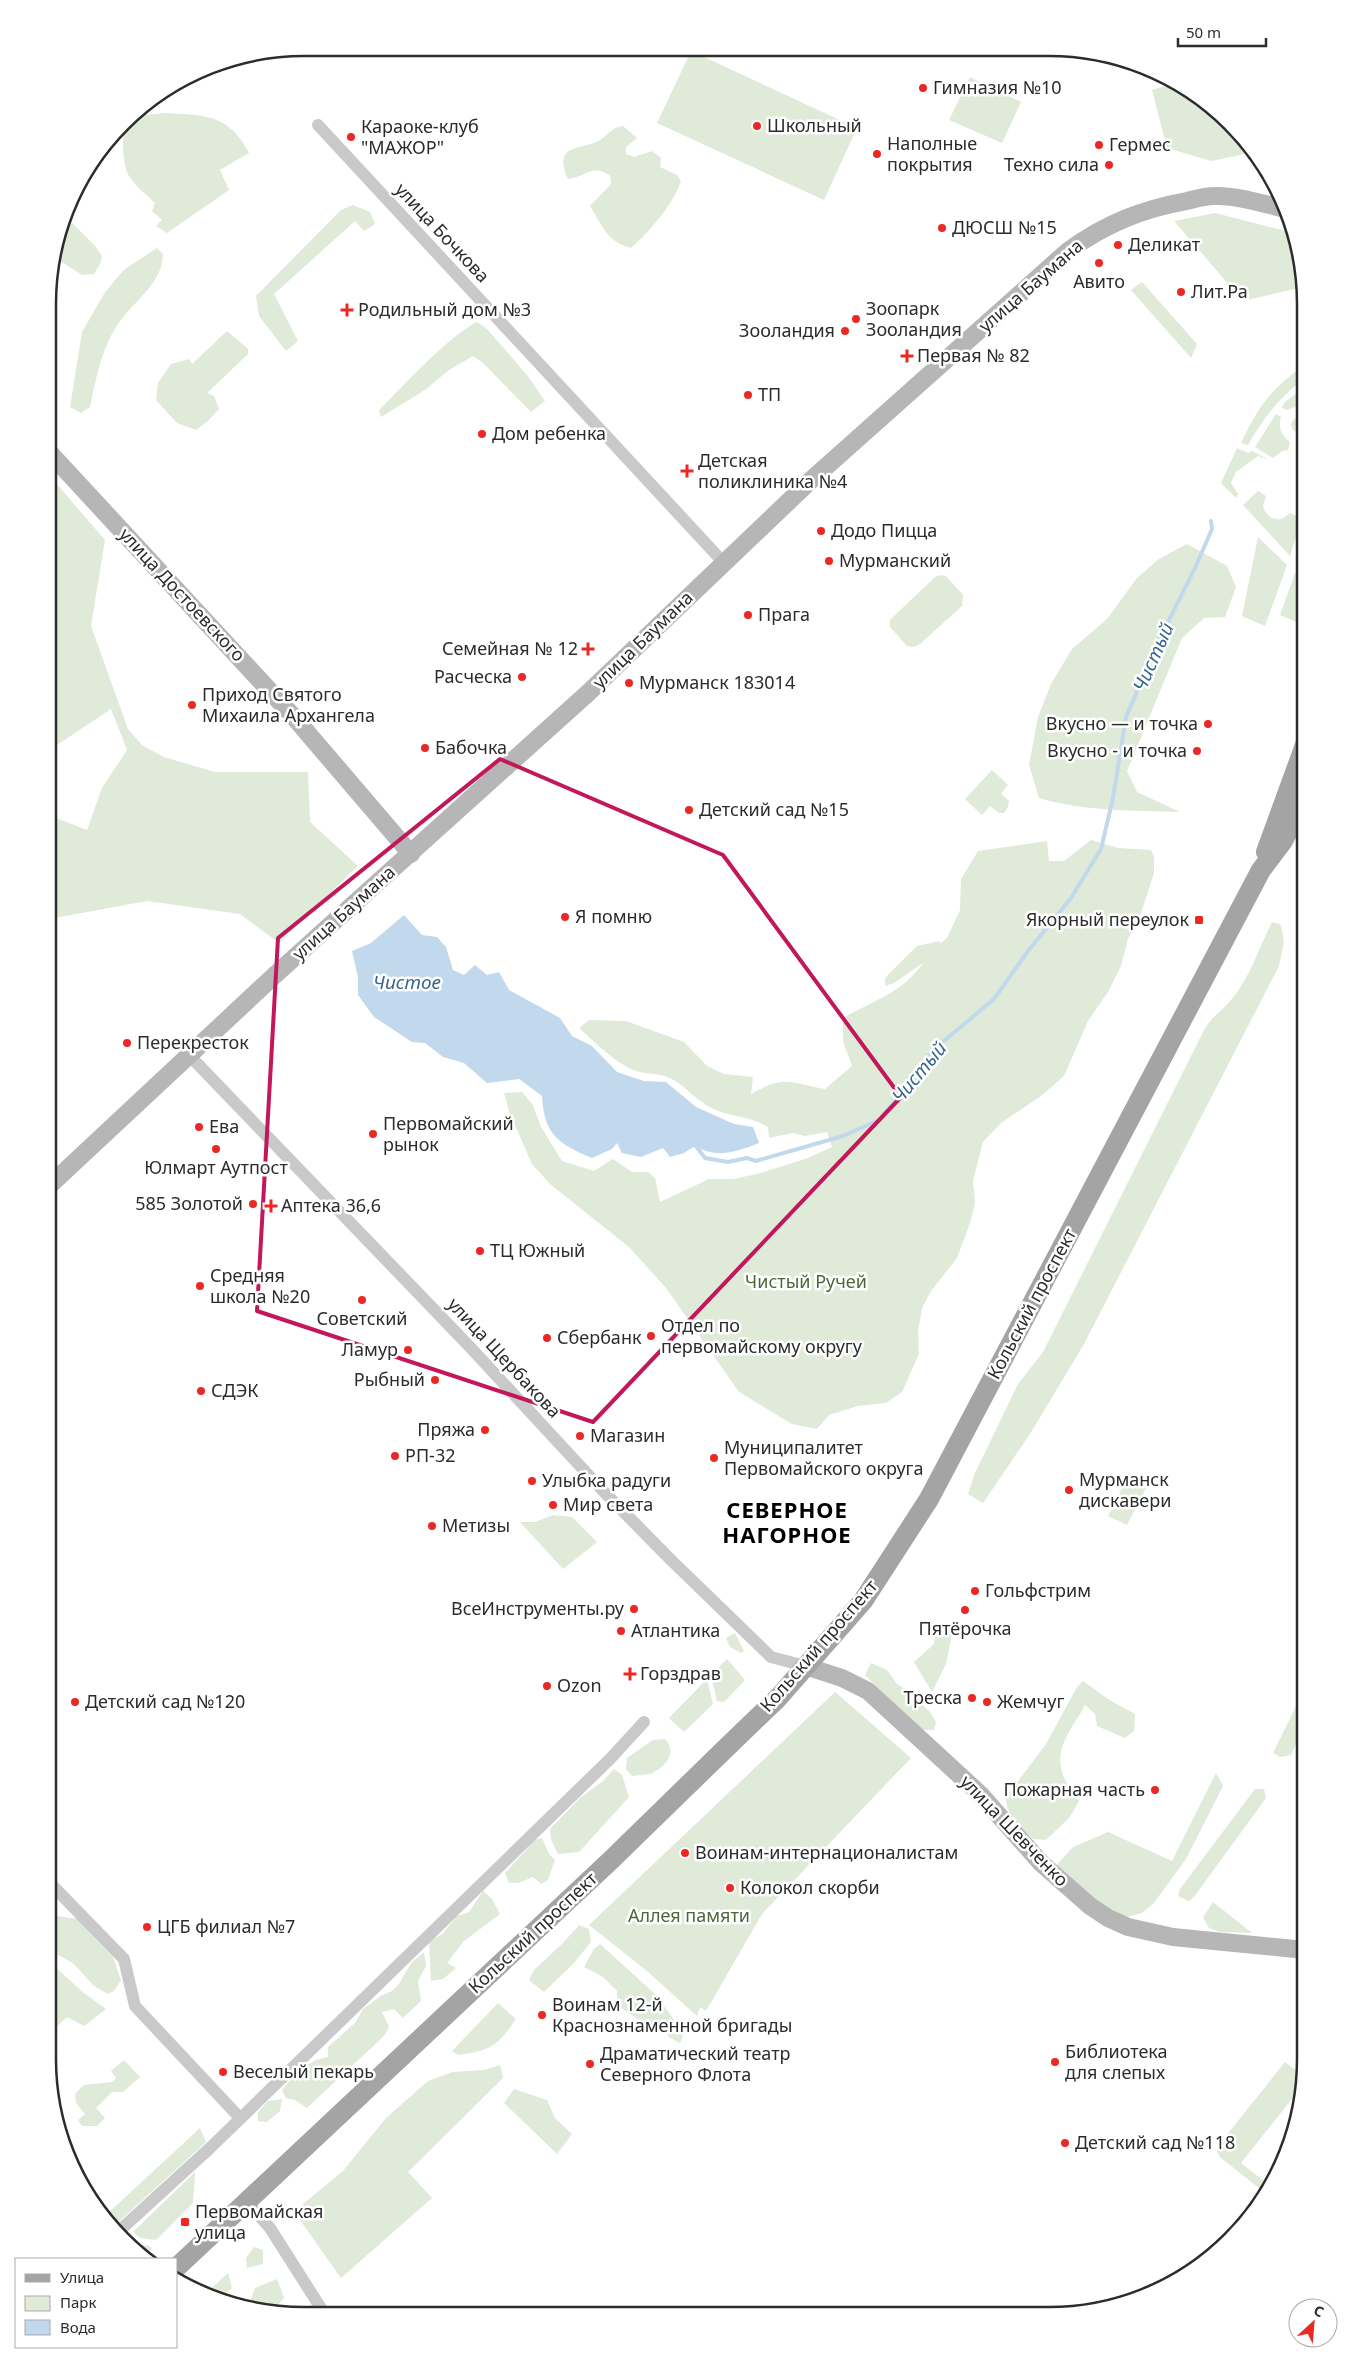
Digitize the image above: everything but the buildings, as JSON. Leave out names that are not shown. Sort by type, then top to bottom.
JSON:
[{"type":"main road","name":"Кольский проспект","points":[[1261,870],[1271,836],[1297,790]]},
{"type":"main road","name":"Кольский проспект","points":[[178,2266],[610,1861],[778,1698],[863,1601],[929,1499],[1261,870],[1283,841],[1297,814]]},
{"type":"street","name":"улица Бочкова","points":[[318,125],[724,563]]},
{"type":"street","name":"улица Баумана","points":[[56,1179],[189,1055],[588,693],[810,481],[917,388],[1068,251],[1091,234],[1120,219],[1149,208],[1214,196],[1277,207]]},
{"type":"street","name":"улица Достоевского","points":[[56,459],[286,708],[411,854]]},
{"type":"street","name":"улица Щербакова","points":[[189,1055],[470,1347],[606,1494],[670,1559],[771,1656],[805,1666]]},
{"type":"street","name":"улица Шевченко","points":[[805,1666],[842,1678],[868,1691],[980,1794],[1041,1863],[1090,1906],[1108,1918],[1128,1927],[1173,1937],[1297,1949]]},
{"type":"street","points":[[123,2227],[240,2118],[610,1759],[644,1722]]},
{"type":"street","points":[[56,1889],[124,1960],[134,2006],[240,2118]]},
{"type":"street","points":[[247,2202],[270,2228],[320,2307]]},
{"type":"highlighted area","points":[[500,759],[723,855],[901,1097],[593,1422],[257,1311],[278,938]]},
{"type":"green space","name":"Школьный","points":[[689,56],[702,56],[857,128],[824,200],[657,123]]},
{"type":"green space","points":[[970,77],[1021,102],[1002,143],[949,120]]},
{"type":"green space","points":[[1166,86],[1173,89],[1212,118],[1246,154],[1211,161],[1167,148],[1152,90]]},
{"type":"green space","points":[[163,113],[190,114],[213,119],[233,130],[249,153],[220,170],[229,190],[167,233],[156,226],[162,220],[152,211],[155,203],[136,185],[129,176],[126,167],[123,135],[144,116]]},
{"type":"green space","points":[[623,126],[637,138],[626,147],[626,154],[634,157],[652,151],[661,158],[660,167],[677,175],[681,181],[660,218],[631,248],[616,242],[606,232],[590,206],[611,184],[610,176],[604,172],[594,171],[568,179],[564,167],[566,153],[600,140],[613,129]]},
{"type":"green space","points":[[353,205],[370,212],[375,224],[364,231],[355,221],[274,294],[298,341],[286,351],[259,316],[256,296],[341,210]]},
{"type":"green space","points":[[1215,213],[1286,231],[1295,272],[1296,289],[1243,301],[1174,221]]},
{"type":"green space","points":[[70,221],[95,246],[102,256],[94,274],[82,275],[60,261]]},
{"type":"green space","points":[[157,248],[163,254],[157,275],[111,336],[100,366],[90,407],[81,413],[70,407],[82,332],[104,294],[115,280],[125,269]]},
{"type":"green space","points":[[1142,282],[1197,344],[1191,358],[1131,290]]},
{"type":"green space","points":[[477,322],[487,329],[528,376],[545,401],[531,412],[482,362],[473,356],[449,370],[425,390],[381,417],[379,410],[418,370],[454,337]]},
{"type":"green space","points":[[227,331],[248,349],[248,354],[207,393],[214,396],[219,409],[196,430],[177,423],[156,400],[158,383],[171,364],[189,359],[192,364]]},
{"type":"green space","points":[[1297,370],[1297,385],[1273,408],[1248,445],[1241,443],[1260,408]]},
{"type":"green space","points":[[1297,392],[1297,407],[1287,410],[1282,408],[1284,403]]},
{"type":"green space","points":[[1276,414],[1281,417],[1280,428],[1282,434],[1290,442],[1288,450],[1282,451],[1273,458],[1255,447]]},
{"type":"green space","points":[[1297,418],[1297,432],[1291,428],[1291,422]]},
{"type":"green space","points":[[1237,448],[1248,453],[1252,451],[1271,461],[1258,456],[1236,472],[1231,483],[1238,494],[1236,498],[1221,483]]},
{"type":"green space","points":[[56,483],[105,540],[91,626],[128,729],[143,746],[164,757],[215,772],[308,772],[310,822],[358,866],[279,943],[240,914],[147,901],[56,918],[56,818]],"holes":[[[111,709],[127,750],[102,788],[87,830],[56,818],[57,745]]]},
{"type":"green space","points":[[1258,491],[1266,496],[1263,506],[1270,517],[1282,519],[1290,513],[1297,516],[1297,534],[1290,556],[1243,505]]},
{"type":"green space","points":[[1258,537],[1287,565],[1265,626],[1242,616]]},
{"type":"green space","points":[[1187,544],[1227,566],[1236,587],[1225,617],[1204,618],[1182,638],[1127,771],[1137,792],[1180,812],[1091,808],[1056,803],[1039,798],[1029,765],[1038,717],[1051,684],[1072,649],[1107,619],[1137,578],[1159,559]]},
{"type":"green space","points":[[1295,573],[1297,575],[1297,620],[1296,622],[1280,615]]},
{"type":"green space","points":[[946,576],[963,595],[962,606],[920,644],[914,647],[907,646],[890,627],[890,620],[935,577]]},
{"type":"green space","points":[[992,770],[1008,785],[1001,794],[1009,801],[1008,807],[1004,813],[999,813],[990,806],[982,815],[965,799]]},
{"type":"green space","name":"Чистый Ручей","points":[[1091,840],[1118,848],[1151,850],[1154,857],[1154,873],[1140,916],[1128,939],[1121,966],[1108,992],[1088,1021],[1064,1076],[1041,1096],[1001,1123],[983,1142],[973,1181],[975,1203],[970,1223],[957,1258],[931,1291],[922,1308],[918,1332],[919,1354],[902,1392],[886,1403],[858,1406],[829,1415],[817,1429],[792,1424],[739,1392],[666,1288],[629,1247],[550,1184],[532,1164],[510,1114],[504,1093],[522,1092],[533,1105],[541,1127],[562,1161],[594,1171],[613,1159],[632,1172],[648,1172],[655,1178],[660,1202],[709,1179],[733,1179],[757,1174],[808,1158],[832,1147],[827,1132],[805,1136],[793,1133],[769,1138],[768,1127],[747,1118],[721,1112],[708,1106],[670,1078],[638,1072],[619,1062],[579,1028],[589,1020],[626,1021],[684,1042],[707,1066],[724,1074],[753,1077],[751,1094],[781,1082],[825,1089],[852,1066],[843,1041],[843,1018],[896,989],[915,974],[923,963],[894,983],[885,986],[885,978],[917,946],[939,941],[941,943],[947,938],[960,910],[961,879],[978,851],[1047,841],[1049,861],[1064,861]]},
{"type":"green space","points":[[1272,922],[1281,925],[1284,942],[1279,966],[1084,1344],[1030,1434],[983,1503],[968,1494],[975,1473],[1018,1384],[1043,1352],[1204,1030],[1210,1021],[1237,993]]},
{"type":"green space","points":[[1128,1477],[1147,1486],[1127,1525],[1108,1516]]},
{"type":"green space","points":[[553,1515],[572,1517],[597,1542],[563,1569],[520,1522],[535,1522]]},
{"type":"green space","points":[[936,1626],[952,1634],[946,1664],[932,1692],[914,1662],[934,1644]]},
{"type":"green space","points":[[735,1633],[744,1651],[741,1653],[730,1647],[726,1638]]},
{"type":"green space","points":[[727,1659],[745,1680],[724,1702],[717,1701],[711,1675]]},
{"type":"green space","points":[[871,1663],[887,1670],[897,1684],[910,1692],[930,1712],[936,1722],[934,1730],[920,1730],[865,1675]]},
{"type":"green space","points":[[707,1679],[713,1704],[684,1732],[669,1718]]},
{"type":"green space","points":[[1083,1681],[1108,1699],[1135,1714],[1134,1731],[1125,1738],[1097,1726],[1095,1714],[1085,1705],[1066,1737],[1060,1760],[1062,1773],[1068,1785],[1077,1793],[1079,1801],[1070,1817],[1046,1840],[1033,1839],[1011,1815],[1006,1803],[1006,1797],[1046,1744],[1077,1687]]},
{"type":"green space","name":"Аллея памяти","points":[[835,1692],[911,1758],[762,1914],[706,2011],[700,2007],[697,2016],[647,1971],[589,1925]]},
{"type":"green space","points":[[1297,1704],[1297,1742],[1291,1755],[1280,1757],[1273,1753]]},
{"type":"green space","points":[[665,1739],[670,1749],[669,1758],[666,1763],[652,1773],[632,1776],[626,1769],[627,1758],[653,1740]]},
{"type":"green space","points":[[614,1769],[622,1775],[629,1797],[579,1852],[558,1854],[551,1840],[550,1829],[580,1798],[603,1781]]},
{"type":"green space","points":[[1216,1773],[1223,1786],[1186,1859],[1153,1904],[1142,1913],[1127,1917],[1112,1915],[1054,1868],[1073,1847],[1108,1832],[1172,1861]]},
{"type":"green space","points":[[1255,1789],[1264,1789],[1266,1798],[1194,1897],[1189,1901],[1178,1896],[1180,1889]]},
{"type":"green space","points":[[542,1838],[549,1854],[555,1860],[548,1880],[541,1884],[533,1877],[518,1883],[509,1883],[505,1873],[535,1840]]},
{"type":"green space","points":[[483,1891],[492,1899],[500,1914],[463,1942],[447,1963],[456,1968],[443,1979],[431,1981],[429,1942],[442,1934],[457,1916],[469,1912]]},
{"type":"green space","points":[[1213,1902],[1252,1933],[1220,1932],[1209,1928],[1203,1917]]},
{"type":"green space","points":[[56,1916],[77,1919],[113,1957],[121,1980],[114,1991],[108,1994],[94,1986],[74,1964],[56,1954]]},
{"type":"green space","points":[[579,1925],[589,1929],[591,1942],[573,1964],[544,1992],[529,1980],[534,1970]]},
{"type":"green space","points":[[600,1944],[655,1994],[684,2033],[680,2043],[669,2037],[663,2028],[639,2020],[617,2005],[617,1991],[603,1977],[584,1967],[594,1949]]},
{"type":"green space","points":[[424,1952],[426,1966],[418,1981],[421,2001],[403,2018],[394,2009],[382,2012],[389,2027],[384,2036],[307,2108],[295,2100],[286,2098],[282,2090],[292,2079],[314,2061],[328,2057],[328,2047],[355,2023],[363,2009],[381,1996],[392,1991],[399,1984],[411,1963]]},
{"type":"green space","points":[[56,1968],[84,1993],[106,2009],[84,2026],[67,2017],[56,2027]]},
{"type":"green space","points":[[498,2003],[516,2019],[504,2036],[486,2049],[458,2055],[452,2051]]},
{"type":"green space","points":[[124,2060],[140,2077],[123,2092],[112,2092],[96,2108],[105,2118],[97,2126],[82,2126],[78,2120],[85,2114],[76,2103],[75,2094],[84,2085],[112,2082],[116,2078],[111,2071]]},
{"type":"green space","points":[[1285,2062],[1296,2070],[1294,2096],[1241,2163],[1265,2182],[1260,2189],[1220,2157],[1217,2152],[1218,2146]]},
{"type":"green space","points":[[500,2065],[503,2078],[408,2172],[432,2198],[341,2278],[300,2220],[303,2204],[343,2171],[386,2118],[428,2081],[453,2072],[484,2070]]},
{"type":"green space","points":[[514,2089],[547,2100],[555,2118],[572,2134],[557,2154],[504,2103]]},
{"type":"green space","points":[[282,2099],[280,2111],[267,2122],[258,2121],[258,2112],[268,2101]]},
{"type":"green space","points":[[200,2128],[206,2142],[118,2222],[110,2212]]},
{"type":"green space","points":[[195,2172],[193,2203],[156,2240],[140,2238],[133,2232]]},
{"type":"green space","points":[[141,2245],[147,2245],[152,2248],[149,2252]]},
{"type":"green space","points":[[254,2247],[263,2250],[263,2264],[247,2268],[246,2258]]},
{"type":"green space","points":[[228,2273],[232,2288],[225,2294],[211,2289]]},
{"type":"green space","points":[[277,2279],[284,2298],[277,2305],[250,2301],[255,2288]]},
{"type":"water","name":"Чистое","points":[[404,915],[422,935],[437,937],[446,947],[453,970],[464,975],[475,965],[487,975],[499,972],[509,990],[560,1018],[572,1036],[592,1046],[617,1072],[644,1081],[666,1082],[696,1107],[734,1124],[753,1127],[759,1143],[727,1153],[711,1152],[695,1146],[684,1153],[670,1157],[663,1148],[641,1157],[622,1153],[617,1143],[612,1149],[592,1158],[570,1148],[555,1136],[550,1129],[543,1109],[542,1096],[519,1079],[487,1083],[464,1063],[443,1057],[425,1043],[412,1042],[374,1017],[358,995],[358,977],[352,951],[371,943]]},
{"type":"waterway","name":"Чистый","points":[[696,1146],[705,1158],[728,1162],[747,1158],[756,1161],[843,1136],[879,1120],[900,1095],[902,1087],[932,1051],[994,999],[1028,951],[1071,898],[1101,849],[1113,798],[1126,717],[1161,636],[1212,529],[1211,521]]},
{"type":"place","name":"Гимназия №10","points":[[923,88]]},
{"type":"place","name":"Школьный","points":[[757,126]]},
{"type":"place","name":"Караоке-клуб \"МАЖОР\"","points":[[351,137]]},
{"type":"place","name":"Гермес","points":[[1099,145]]},
{"type":"place","name":"Наполные покрытия","points":[[877,154]]},
{"type":"place","name":"Техно сила","points":[[1109,165]]},
{"type":"place","name":"ДЮСШ №15","points":[[942,228]]},
{"type":"place","name":"Деликат","points":[[1118,245]]},
{"type":"place","name":"Авито","points":[[1099,263]]},
{"type":"place","name":"Лит.Ра","points":[[1181,292]]},
{"type":"place","name":"Родильный дом №3","points":[[347,310]]},
{"type":"place","name":"Зоопарк Зооландия","points":[[856,319]]},
{"type":"place","name":"Зооландия","points":[[845,331]]},
{"type":"place","name":"Первая № 82","points":[[907,356]]},
{"type":"place","name":"ТП","points":[[748,395]]},
{"type":"place","name":"Дом ребенка","points":[[482,434]]},
{"type":"place","name":"Детская поликлиника №4","points":[[687,471]]},
{"type":"place","name":"Додо Пицца","points":[[821,531]]},
{"type":"place","name":"Мурманский","points":[[829,561]]},
{"type":"place","name":"Прага","points":[[748,615]]},
{"type":"place","name":"Семейная № 12","points":[[588,649]]},
{"type":"place","name":"Расческа","points":[[522,677]]},
{"type":"place","name":"Мурманск 183014","points":[[629,683]]},
{"type":"place","name":"Приход Святого Михаила Архангела","points":[[192,705]]},
{"type":"place","name":"Вкусно — и точка","points":[[1208,724]]},
{"type":"place","name":"Бабочка","points":[[425,748]]},
{"type":"place","name":"Вкусно - и точка","points":[[1197,751]]},
{"type":"place","name":"Детский сад №15","points":[[689,810]]},
{"type":"place","name":"Я помню","points":[[565,917]]},
{"type":"place","name":"Якорный переулок","points":[[1199,920]]},
{"type":"place","name":"Перекресток","points":[[127,1043]]},
{"type":"place","name":"Ева","points":[[199,1127]]},
{"type":"place","name":"Первомайский рынок","points":[[373,1134]]},
{"type":"place","name":"Юлмарт Аутпост","points":[[216,1149]]},
{"type":"place","name":"585 Золотой","points":[[253,1204]]},
{"type":"place","name":"Аптека 36,6","points":[[271,1206]]},
{"type":"place","name":"ТЦ Южный","points":[[480,1251]]},
{"type":"place","name":"Средняя школа №20","points":[[200,1286]]},
{"type":"place","name":"Советский","points":[[362,1300]]},
{"type":"place","name":"Отдел по первомайскому округу","points":[[651,1336]]},
{"type":"place","name":"Сбербанк","points":[[547,1338]]},
{"type":"place","name":"Ламур","points":[[408,1350]]},
{"type":"place","name":"Рыбный","points":[[435,1380]]},
{"type":"place","name":"СДЭК","points":[[201,1391]]},
{"type":"place","name":"Пряжа","points":[[485,1430]]},
{"type":"place","name":"Магазин","points":[[580,1436]]},
{"type":"place","name":"РП-32","points":[[395,1456]]},
{"type":"place","name":"Муниципалитет Первомайского округа","points":[[714,1458]]},
{"type":"place","name":"Улыбка радуги","points":[[532,1481]]},
{"type":"place","name":"Мурманск дискавери","points":[[1069,1490]]},
{"type":"place","name":"Мир света","points":[[553,1505]]},
{"type":"place","name":"Метизы","points":[[432,1526]]},
{"type":"place","name":"Гольфстрим","points":[[975,1591]]},
{"type":"place","name":"ВсеИнструменты.ру","points":[[634,1609]]},
{"type":"place","name":"Пятёрочка","points":[[965,1610]]},
{"type":"place","name":"Атлантика","points":[[621,1631]]},
{"type":"place","name":"Горздрав","points":[[630,1674]]},
{"type":"place","name":"Ozon","points":[[547,1686]]},
{"type":"place","name":"Треска","points":[[972,1698]]},
{"type":"place","name":"Детский сад №120","points":[[75,1702]]},
{"type":"place","name":"Жемчуг","points":[[987,1702]]},
{"type":"place","name":"Пожарная часть","points":[[1155,1790]]},
{"type":"place","name":"Воинам-интернационалистам","points":[[685,1853]]},
{"type":"place","name":"Колокол скорби","points":[[730,1888]]},
{"type":"place","name":"ЦГБ филиал №7","points":[[147,1927]]},
{"type":"place","name":"Воинам 12-й Краснознаменной бригады","points":[[542,2015]]},
{"type":"place","name":"Библиотека для слепых","points":[[1055,2062]]},
{"type":"place","name":"Драматический театр Северного Флота","points":[[590,2064]]},
{"type":"place","name":"Веселый пекарь","points":[[223,2072]]},
{"type":"place","name":"Детский сад №118","points":[[1065,2143]]},
{"type":"place","name":"Первомайская улица","points":[[185,2222]]},
{"type":"district","name":"СЕВЕРНОЕ НАГОРНОЕ","points":[[787,1522]]}]
